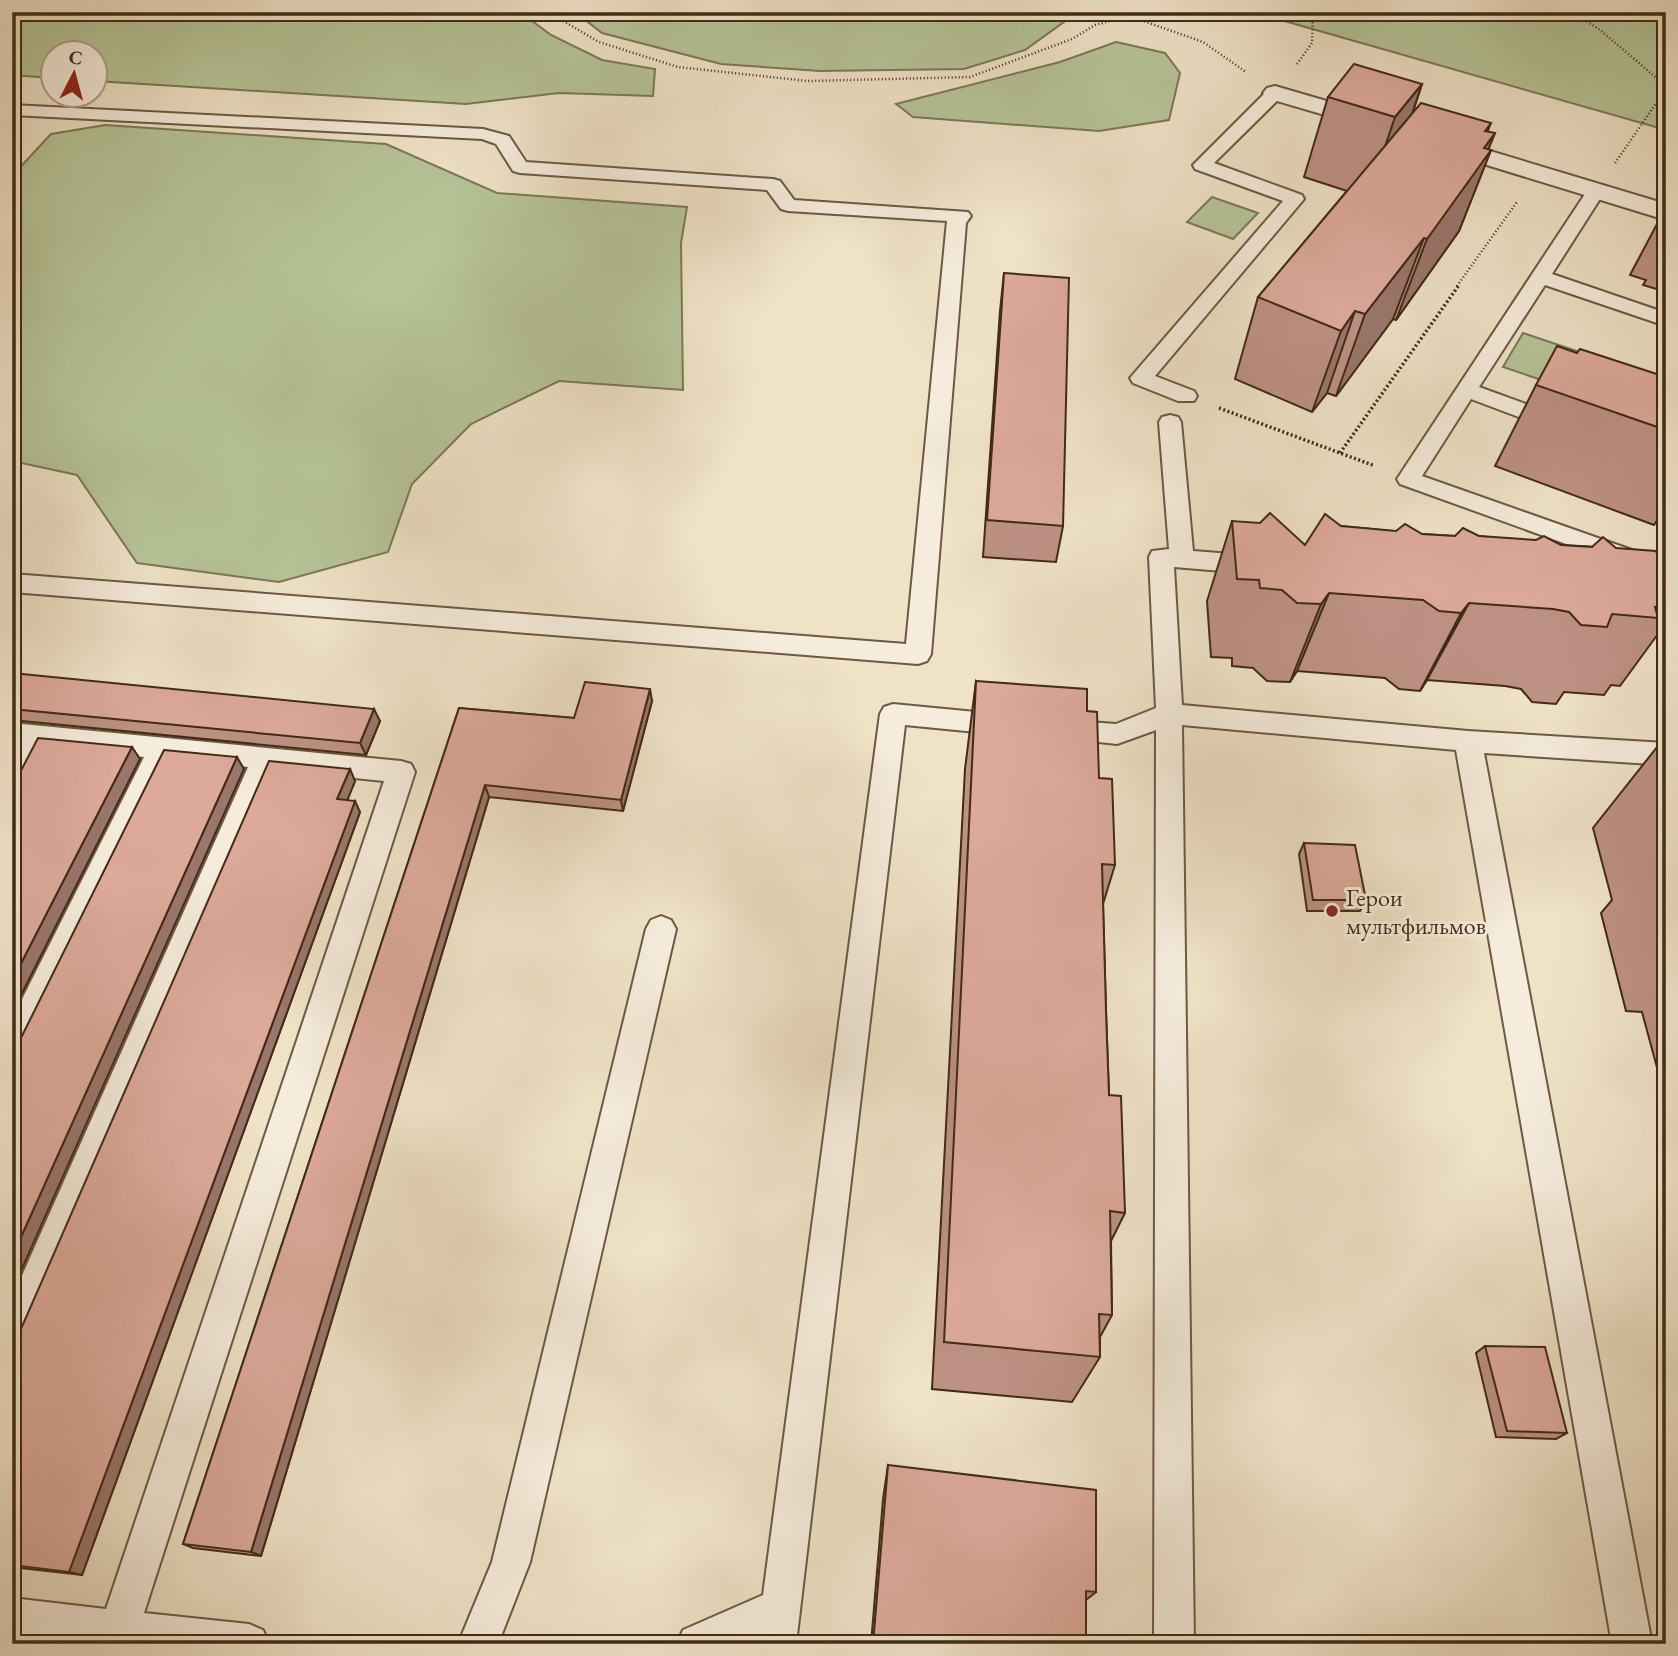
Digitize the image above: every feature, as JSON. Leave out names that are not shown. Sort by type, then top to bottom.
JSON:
[{"type":"street","points":[[1275,93],[1393,129]]},
{"type":"street","points":[[1420,137],[1666,212]]},
{"type":"lane","points":[[1186,396],[1141,377],[1295,199],[1202,165],[1275,93]]},
{"type":"lane","points":[[12,110],[483,134],[503,140],[520,167],[773,185],[788,205],[961,216],[956,222],[918,654],[12,583]]},
{"type":"lane","points":[[1596,191],[1408,479],[1661,587]]},
{"type":"lane","points":[[1540,277],[1666,320]]},
{"type":"lane","points":[[1467,390],[1579,431]]},
{"type":"lane","points":[[1170,422],[1182,559]]},
{"type":"lane","points":[[1174,1644],[1169,714],[1161,557],[1279,566]]},
{"type":"lane","points":[[697,1644],[778,1626],[893,715],[1117,734],[1169,714],[1468,741],[1666,754]]},
{"type":"lane","points":[[12,784],[26,734],[401,772],[119,1630]]},
{"type":"lane","points":[[1468,741],[1632,1644]]},
{"type":"lane","points":[[12,1051],[162,748]]},
{"type":"lane","points":[[12,1339],[265,759]]},
{"type":"lane","points":[[478,1644],[511,1562],[661,929]]},
{"type":"lane","points":[[12,1618],[249,1644]]},
{"type":"path","points":[[548,12],[598,42],[678,67],[808,81],[970,77],[1072,39],[1095,25],[1128,16]]},
{"type":"path","points":[[1118,12],[1203,42],[1275,93],[1312,43],[1313,12]]},
{"type":"path","points":[[1572,12],[1600,30],[1666,88],[1596,191]]},
{"type":"path","points":[[1340,453],[1538,173]]},
{"type":"path","points":[[1186,396],[1408,479]]},
{"type":"green space","points":[[12,12],[520,12],[551,35],[602,60],[655,69],[653,96],[559,93],[466,104],[108,82],[108,38],[38,38],[38,77],[12,75]]},
{"type":"green space","points":[[575,12],[1046,12],[1068,19],[1025,50],[964,69],[820,71],[721,64],[602,33]]},
{"type":"green space","points":[[1253,12],[1666,12],[1666,130]]},
{"type":"green space","points":[[1116,42],[1165,53],[1180,73],[1169,120],[1099,131],[913,117],[896,104],[1060,62]]},
{"type":"green space","points":[[105,125],[386,144],[497,193],[687,207],[681,243],[683,390],[559,381],[471,424],[412,484],[388,552],[279,582],[137,563],[77,475],[12,461],[12,176],[51,134]]},
{"type":"green space","points":[[1212,197],[1258,213],[1233,239],[1187,222]]},
{"type":"green space","points":[[1523,333],[1598,358],[1580,393],[1503,367]]},
{"type":"building","points":[[1354,64],[1422,84],[1395,117],[1328,97]]},
{"type":"building","points":[[1421,103],[1491,123],[1485,131],[1495,133],[1484,148],[1491,150],[1427,239],[1424,238],[1365,314],[1355,311],[1341,331],[1258,297]]},
{"type":"building","points":[[1004,273],[1069,278],[1063,526],[987,520]]},
{"type":"building","points":[[1557,346],[1577,353],[1580,349],[1666,377],[1666,430],[1536,385]]},
{"type":"building","points":[[1270,513],[1305,545],[1325,514],[1341,526],[1396,531],[1405,524],[1422,534],[1455,536],[1463,528],[1479,536],[1536,540],[1544,536],[1561,545],[1592,547],[1603,537],[1616,548],[1656,551],[1666,579],[1666,608],[1655,607],[1658,618],[1612,614],[1607,627],[1581,625],[1569,612],[1553,609],[1469,603],[1461,613],[1439,611],[1423,600],[1329,593],[1321,604],[1297,603],[1282,590],[1260,588],[1259,580],[1237,579],[1232,521],[1260,523]]},
{"type":"building","points":[[12,673],[374,709],[360,743],[12,709]]},
{"type":"building","points":[[976,681],[1087,689],[1087,711],[1097,712],[1099,778],[1112,779],[1115,865],[1102,864],[1106,1011],[1109,1095],[1121,1096],[1125,1213],[1110,1211],[1112,1315],[1099,1314],[1100,1357],[944,1342]]},
{"type":"building","points":[[585,682],[650,689],[621,800],[485,785],[251,1552],[183,1544],[459,708],[574,718]]},
{"type":"building","points":[[38,738],[132,747],[12,981],[12,782],[15,782]]},
{"type":"building","points":[[1661,742],[1666,743],[1666,757]]},
{"type":"building","points":[[164,750],[237,757],[12,1257],[12,1053]]},
{"type":"building","points":[[269,761],[350,769],[337,799],[355,801],[69,1572],[12,1565],[12,1346]]},
{"type":"building","points":[[1304,843],[1355,845],[1366,900],[1313,900]]},
{"type":"building","points":[[1485,1346],[1545,1347],[1567,1433],[1507,1431]]},
{"type":"building","points":[[888,1465],[1096,1490],[1096,1592],[1086,1591],[1086,1644],[873,1644]]},
{"type":"place","name":"Герои мультфильмов","points":[[1332,911]]}]
